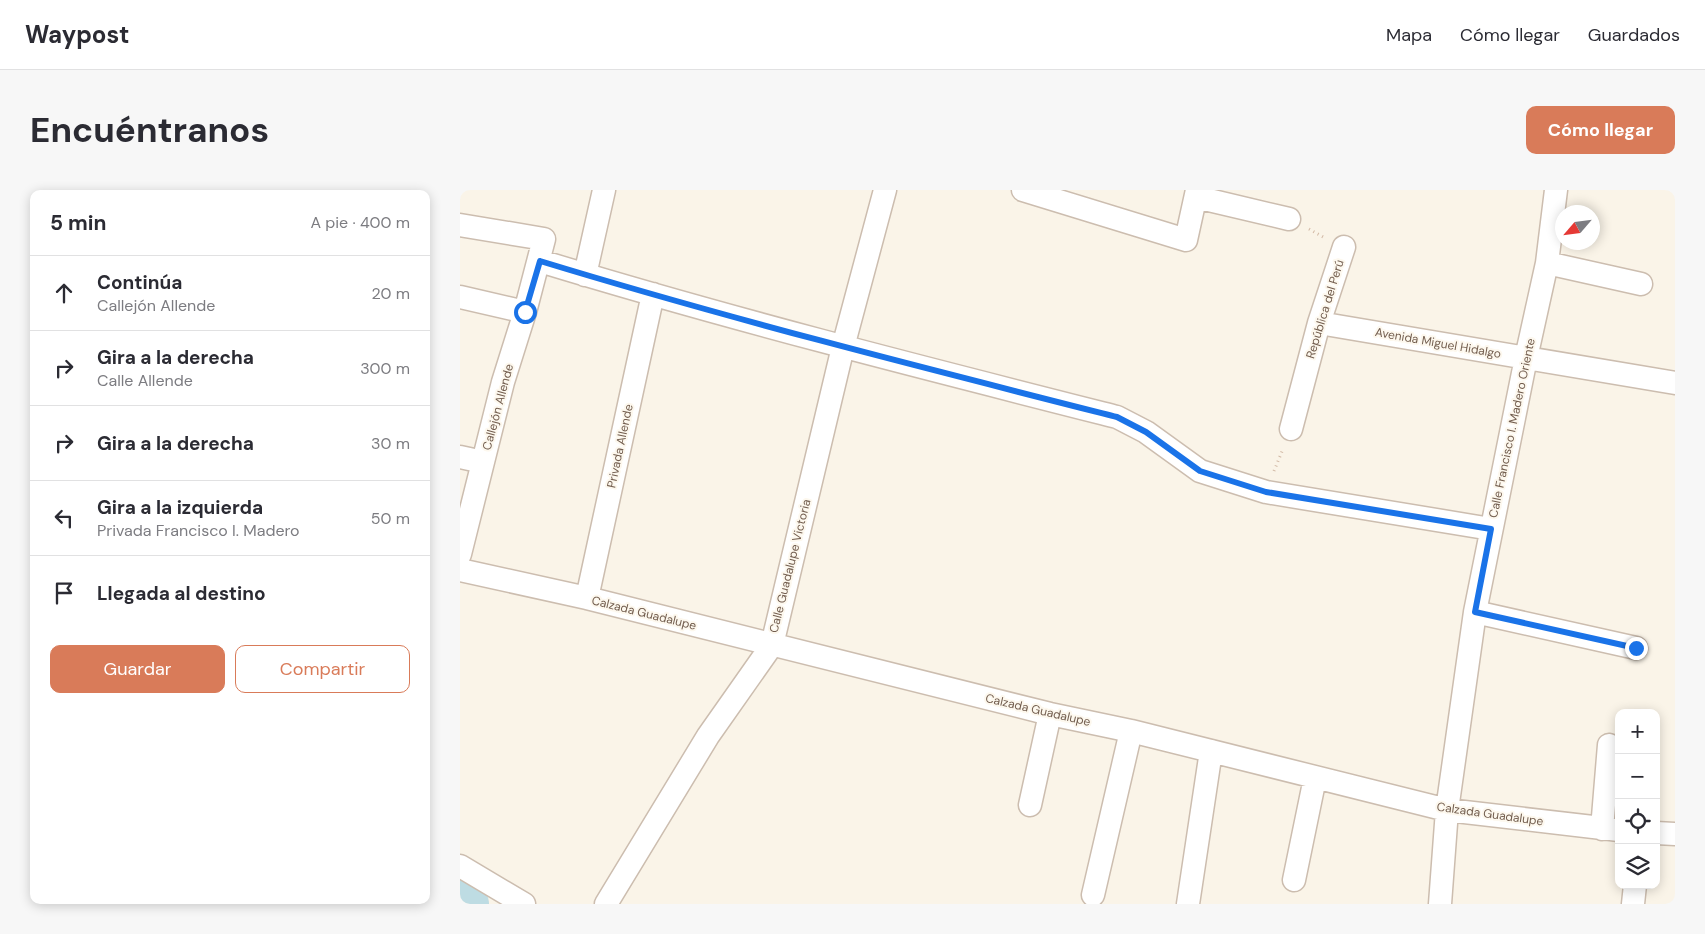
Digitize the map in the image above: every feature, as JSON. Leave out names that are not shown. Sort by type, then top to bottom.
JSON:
[{"type":"street","points":[[585,275],[604,190]]},
{"type":"street","name":"Calle Guadalupe Victoria","points":[[606,904],[708,736],[772,645],[843,347],[885,190]]},
{"type":"street","points":[[1023,190],[1186,240],[1196,194],[1289,219]]},
{"type":"street","name":"Calle Francisco I. Madero Oriente","points":[[1440,904],[1447,810],[1475,612],[1547,263],[1556,190]]},
{"type":"street","name":"Callejón Allende","points":[[460,224],[544,238],[540,261],[502,382],[460,554]]},
{"type":"street","name":"República del Perú","points":[[1291,429],[1319,323],[1344,247]]},
{"type":"street","points":[[540,261],[843,347],[1117,417],[1146,432],[1200,471],[1266,492],[1491,529]]},
{"type":"street","points":[[1547,263],[1641,284]]},
{"type":"street","name":"Privada Allende","points":[[588,598],[653,294]]},
{"type":"street","points":[[460,298],[525,312]]},
{"type":"street","name":"Avenida Miguel Hidalgo","points":[[1319,323],[1675,383]]},
{"type":"street","points":[[460,457],[483,462]]},
{"type":"street","name":"Calzada Guadalupe","points":[[460,570],[588,598],[1050,714],[1131,731],[1447,810],[1610,830]]},
{"type":"street","points":[[1475,612],[1636,648]]},
{"type":"street","points":[[1030,806],[1050,714]]},
{"type":"street","points":[[1093,895],[1131,731]]},
{"type":"street","points":[[1609,745],[1610,830]]},
{"type":"street","points":[[1188,904],[1211,751]]},
{"type":"street","points":[[1294,880],[1315,778]]},
{"type":"street","points":[[1660,833],[1675,834]]},
{"type":"street","points":[[460,866],[524,904]]},
{"type":"street","points":[[1633,904],[1635,889]]},
{"type":"path","name":"República del Perú","points":[[1289,219],[1344,247]]},
{"type":"path","points":[[1266,492],[1291,429]]},
{"type":"waterway","points":[[460,897],[469,904]]},
{"type":"route","points":[[525,312],[540,261],[843,347],[1117,417],[1146,432],[1200,471],[1266,492],[1491,529],[1475,612],[1636,648]]}]
